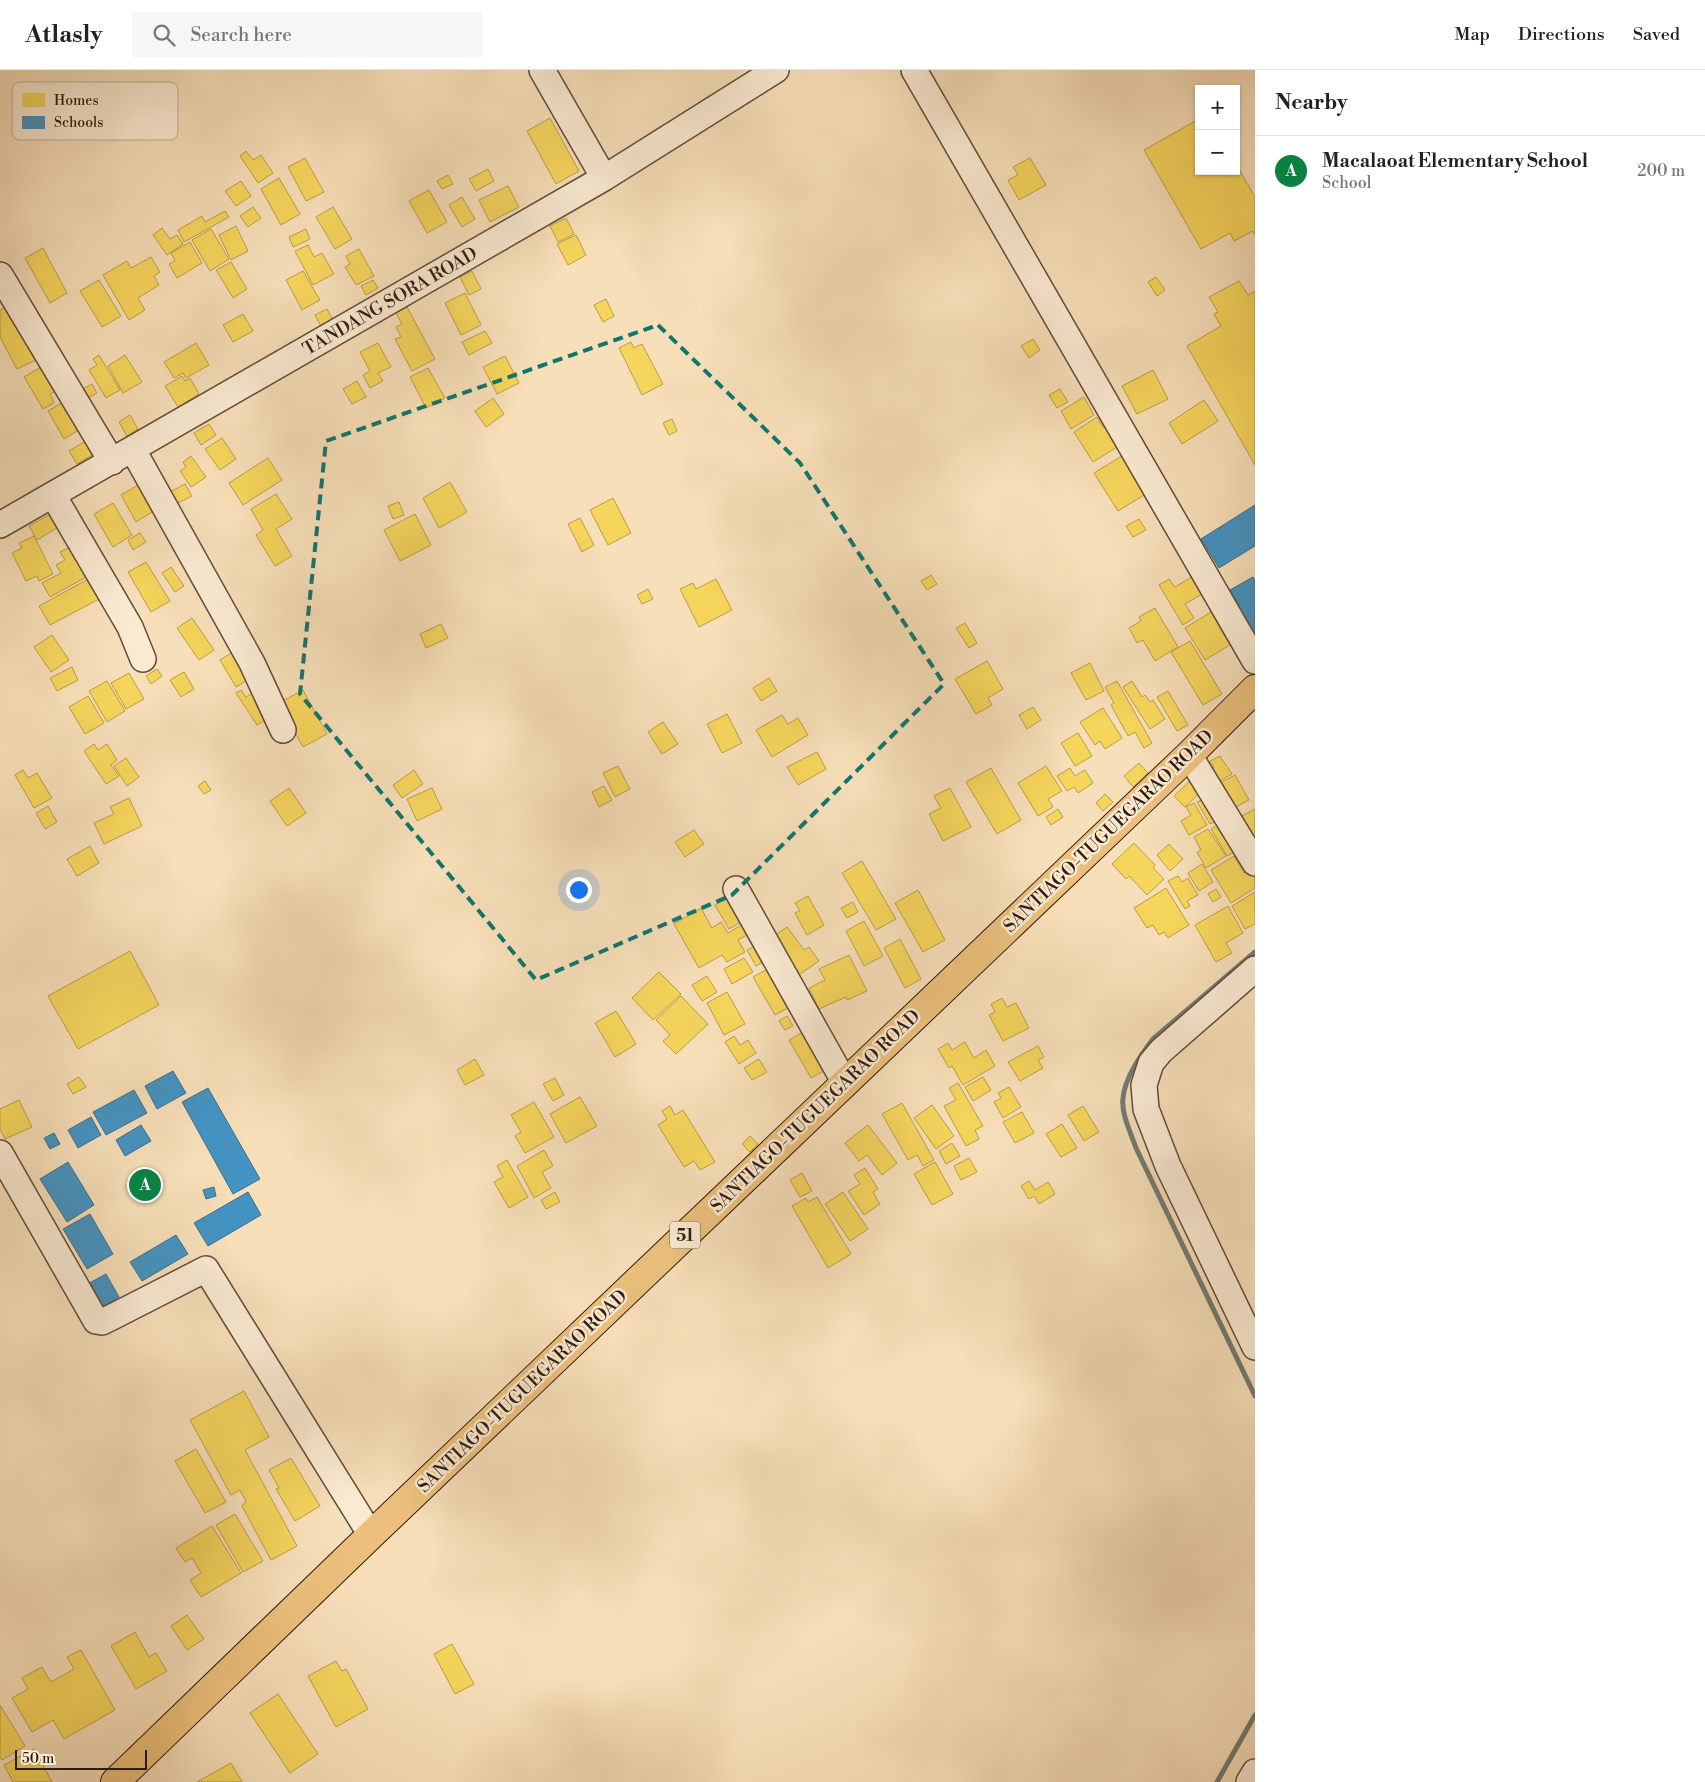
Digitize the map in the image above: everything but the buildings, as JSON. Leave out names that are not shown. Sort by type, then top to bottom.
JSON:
[{"type":"highway","name":"SANTIAGO-TUGUEGARAO ROAD","points":[[116,1782],[371,1535],[1255,689]]},
{"type":"street","points":[[542,70],[604,178]]},
{"type":"street","name":"TANDANG SORA ROAD","points":[[0,526],[604,178],[776,70]]},
{"type":"street","points":[[914,70],[1255,661]]},
{"type":"street","points":[[0,275],[112,462]]},
{"type":"street","points":[[133,450],[252,663],[283,730]]},
{"type":"street","points":[[53,495],[130,627],[143,659]]},
{"type":"street","points":[[1189,754],[1255,863]]},
{"type":"street","points":[[736,889],[845,1083]]},
{"type":"street","points":[[1255,969],[1161,1051],[1151,1063],[1144,1085],[1146,1109],[1168,1166],[1255,1347]]},
{"type":"street","points":[[0,1153],[96,1321],[102,1322],[116,1316],[206,1268],[371,1535]]},
{"type":"street","points":[[1250,1782],[1255,1772]]},
{"type":"highlighted area","points":[[658,325],[800,463],[944,684],[732,895],[536,980],[300,694],[326,441]]},
{"type":"waterway","points":[[1255,952],[1153,1039],[1130,1074],[1123,1098],[1125,1117],[1136,1148],[1255,1396]]},
{"type":"waterway","points":[[1217,1782],[1255,1715]]},
{"type":"place","name":"Macalaoat Elementary School","points":[[145,1185]]}]
